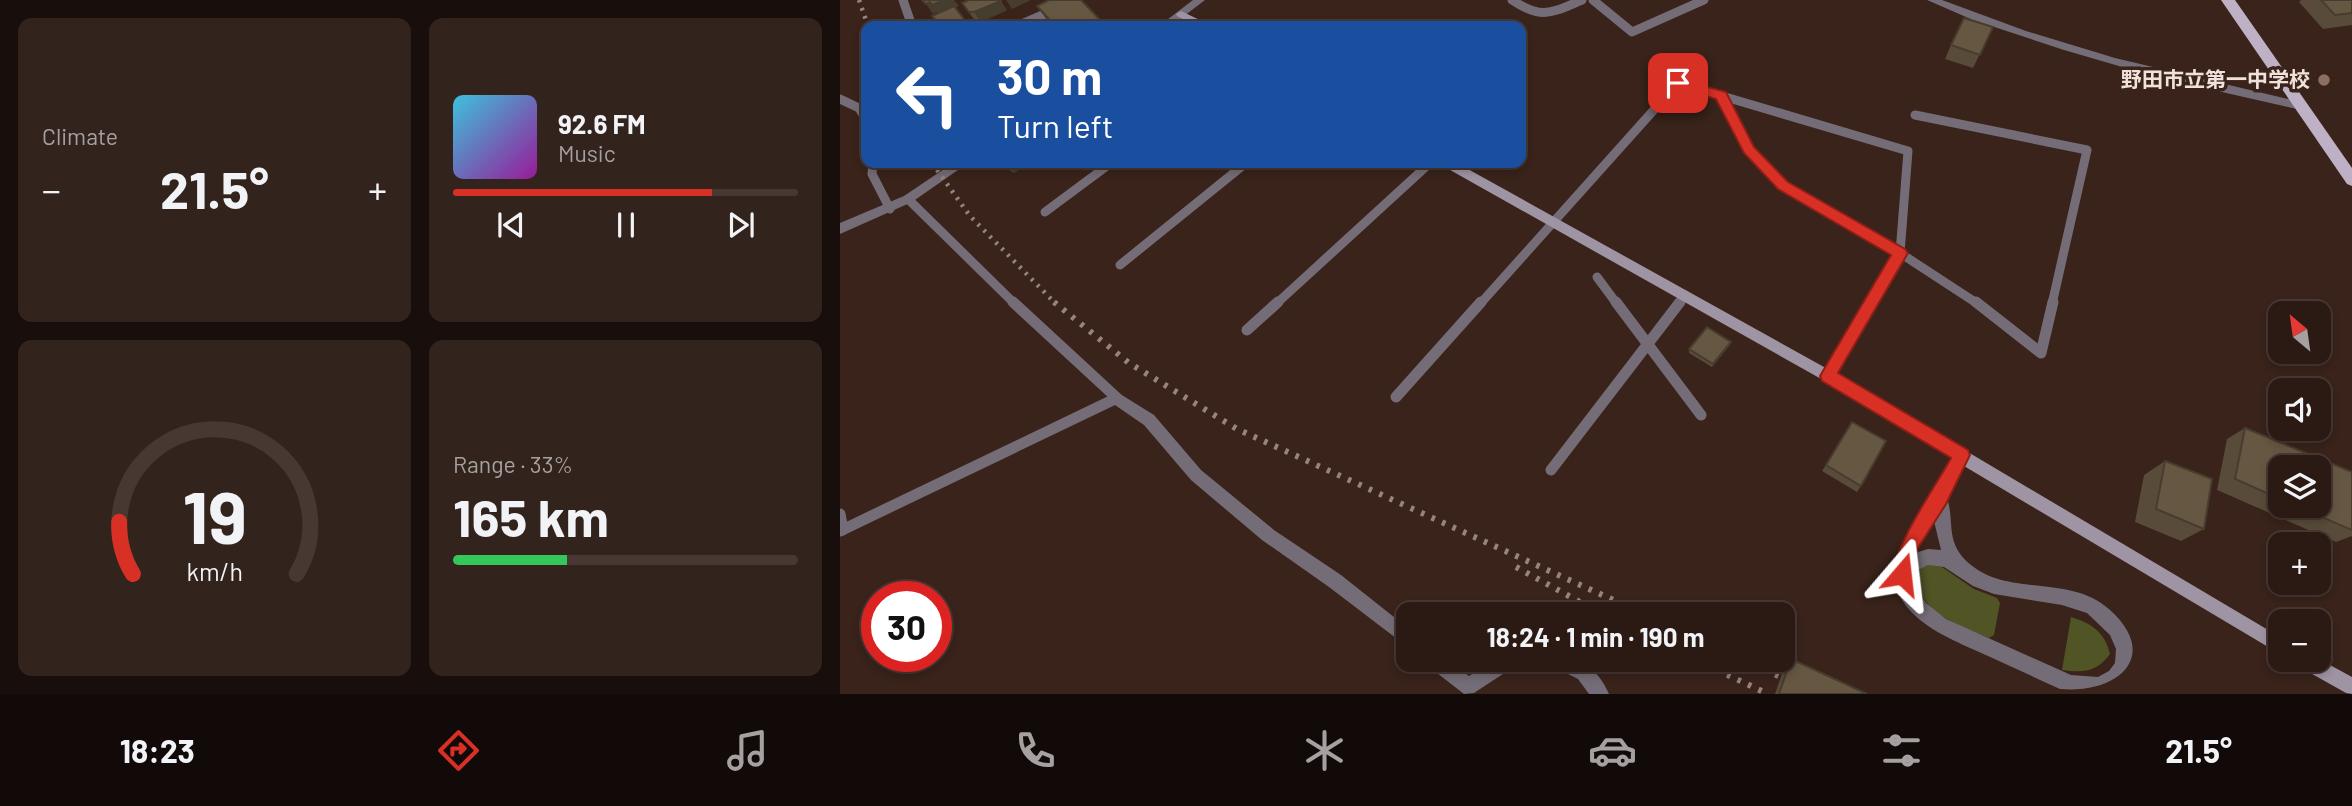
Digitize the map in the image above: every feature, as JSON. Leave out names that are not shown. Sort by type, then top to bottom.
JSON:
[{"type":"main road","points":[[2228,0],[2352,180]]},
{"type":"street","points":[[1171,21],[1200,0]]},
{"type":"street","points":[[1932,0],[1986,22],[2144,69],[2301,106]]},
{"type":"street","points":[[1181,14],[1193,21]]},
{"type":"street","points":[[840,229],[890,209],[954,168]]},
{"type":"street","points":[[1456,168],[1828,376],[2268,639]]},
{"type":"street","points":[[1117,398],[1149,420],[1196,475],[1268,535],[1335,581],[1396,630]]},
{"type":"street","points":[[1902,574],[1910,562],[1927,555],[1948,560],[1989,584],[2073,600],[2092,607],[2116,629],[2123,643],[2126,658],[2122,671],[2108,682],[2093,687],[2070,684],[1940,625],[1913,602],[1904,587],[1902,574],[1910,544],[1940,498],[1962,455]]},
{"type":"street","points":[[1940,498],[1941,531],[1947,546],[1965,570]]},
{"type":"street","points":[[1447,672],[1468,691],[1493,672]]},
{"type":"street","points":[[1582,672],[1600,694]]},
{"type":"street","points":[[2325,672],[2352,687]]},
{"type":"lane","points":[[903,0],[910,21]]},
{"type":"lane","points":[[1029,21],[1077,0]]},
{"type":"lane","points":[[1512,0],[1532,15],[1543,16],[1582,0]]},
{"type":"lane","points":[[1593,0],[1632,32],[1702,0]]},
{"type":"lane","points":[[1396,397],[1678,83],[1908,151],[1900,253],[1828,376]]},
{"type":"lane","points":[[1721,96],[1748,150],[1783,186],[1900,253],[1968,296],[2041,353],[2087,150],[1915,115]]},
{"type":"lane","points":[[840,99],[861,111]]},
{"type":"lane","points":[[873,168],[872,174],[890,209]]},
{"type":"lane","points":[[1045,212],[1104,168]]},
{"type":"lane","points":[[1120,265],[1240,168]]},
{"type":"lane","points":[[1247,330],[1425,168]]},
{"type":"lane","points":[[840,514],[842,531],[1117,398],[989,280],[943,231],[908,199]]},
{"type":"lane","points":[[1597,277],[1701,415]]},
{"type":"lane","points":[[1551,471],[1685,295]]},
{"type":"green space","points":[[1924,564],[1942,567],[1974,589],[1997,598],[2000,603],[1994,635],[1989,638],[1965,628],[1943,616],[1924,600],[1915,576]]},
{"type":"green space","points":[[2071,617],[2096,630],[2108,646],[2110,654],[2095,668],[2083,671],[2062,670]]},
{"type":"building","points":[[922,0],[944,0],[932,5]]},
{"type":"building","points":[[969,0],[1001,1],[969,12],[962,3]]},
{"type":"building","points":[[1049,0],[1081,0],[1101,21],[1050,21],[1037,6]]},
{"type":"building","points":[[2321,0],[2352,0],[2352,13],[2335,15]]},
{"type":"building","points":[[954,6],[965,21],[936,21],[932,16]]},
{"type":"building","points":[[1964,18],[1993,27],[1980,55],[1951,45]]},
{"type":"building","points":[[1707,327],[1731,342],[1713,364],[1689,349]]},
{"type":"building","points":[[1852,422],[1886,441],[1861,486],[1826,465]]},
{"type":"building","points":[[2245,428],[2268,437],[2268,441],[2277,441],[2311,455],[2268,455],[2268,494],[2235,479]]},
{"type":"building","points":[[2165,461],[2212,479],[2204,529],[2156,509]]},
{"type":"building","points":[[2331,463],[2352,472],[2352,530],[2324,518],[2331,518]]},
{"type":"building","points":[[1795,661],[1867,694],[1779,694],[1787,672],[1795,672]]},
{"type":"railway","points":[[859,0],[866,21]]},
{"type":"railway","points":[[936,168],[970,216],[1054,302]]},
{"type":"railway","points":[[1054,302],[1129,363],[1237,429],[1618,602]]},
{"type":"railway","points":[[1516,567],[1580,602]]},
{"type":"railway","points":[[1721,672],[1768,694]]},
{"type":"railway","points":[[1770,672],[1817,694]]},
{"type":"place","name":"野田市立第一中学校","points":[[2324,80]]},
{"type":"route","points":[[1678,83],[1721,96],[1748,150],[1783,186],[1900,253],[1828,376],[1962,455],[1940,498],[1910,544],[1902,574]]}]
